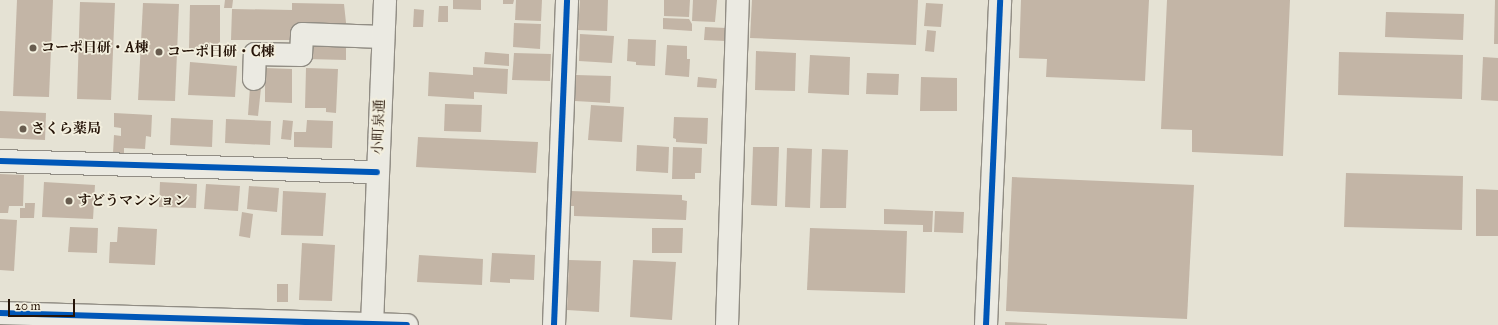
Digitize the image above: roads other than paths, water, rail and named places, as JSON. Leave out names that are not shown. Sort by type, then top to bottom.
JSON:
[{"type":"street","name":"小町泉通","points":[[372,324],[385,0]]},
{"type":"street","points":[[554,325],[567,0]]},
{"type":"street","points":[[727,325],[738,0]]},
{"type":"street","points":[[986,325],[1000,0]]},
{"type":"street","points":[[254,79],[255,54],[301,55],[302,34],[383,37]]},
{"type":"street","points":[[0,160],[377,172]]},
{"type":"street","points":[[0,312],[407,325]]},
{"type":"place","name":"コーポ日研・A棟","points":[[33,48]]},
{"type":"place","name":"コーポ日研・C棟","points":[[159,52]]},
{"type":"place","name":"さくら薬局","points":[[23,129]]},
{"type":"place","name":"すどうマンション","points":[[69,201]]}]
